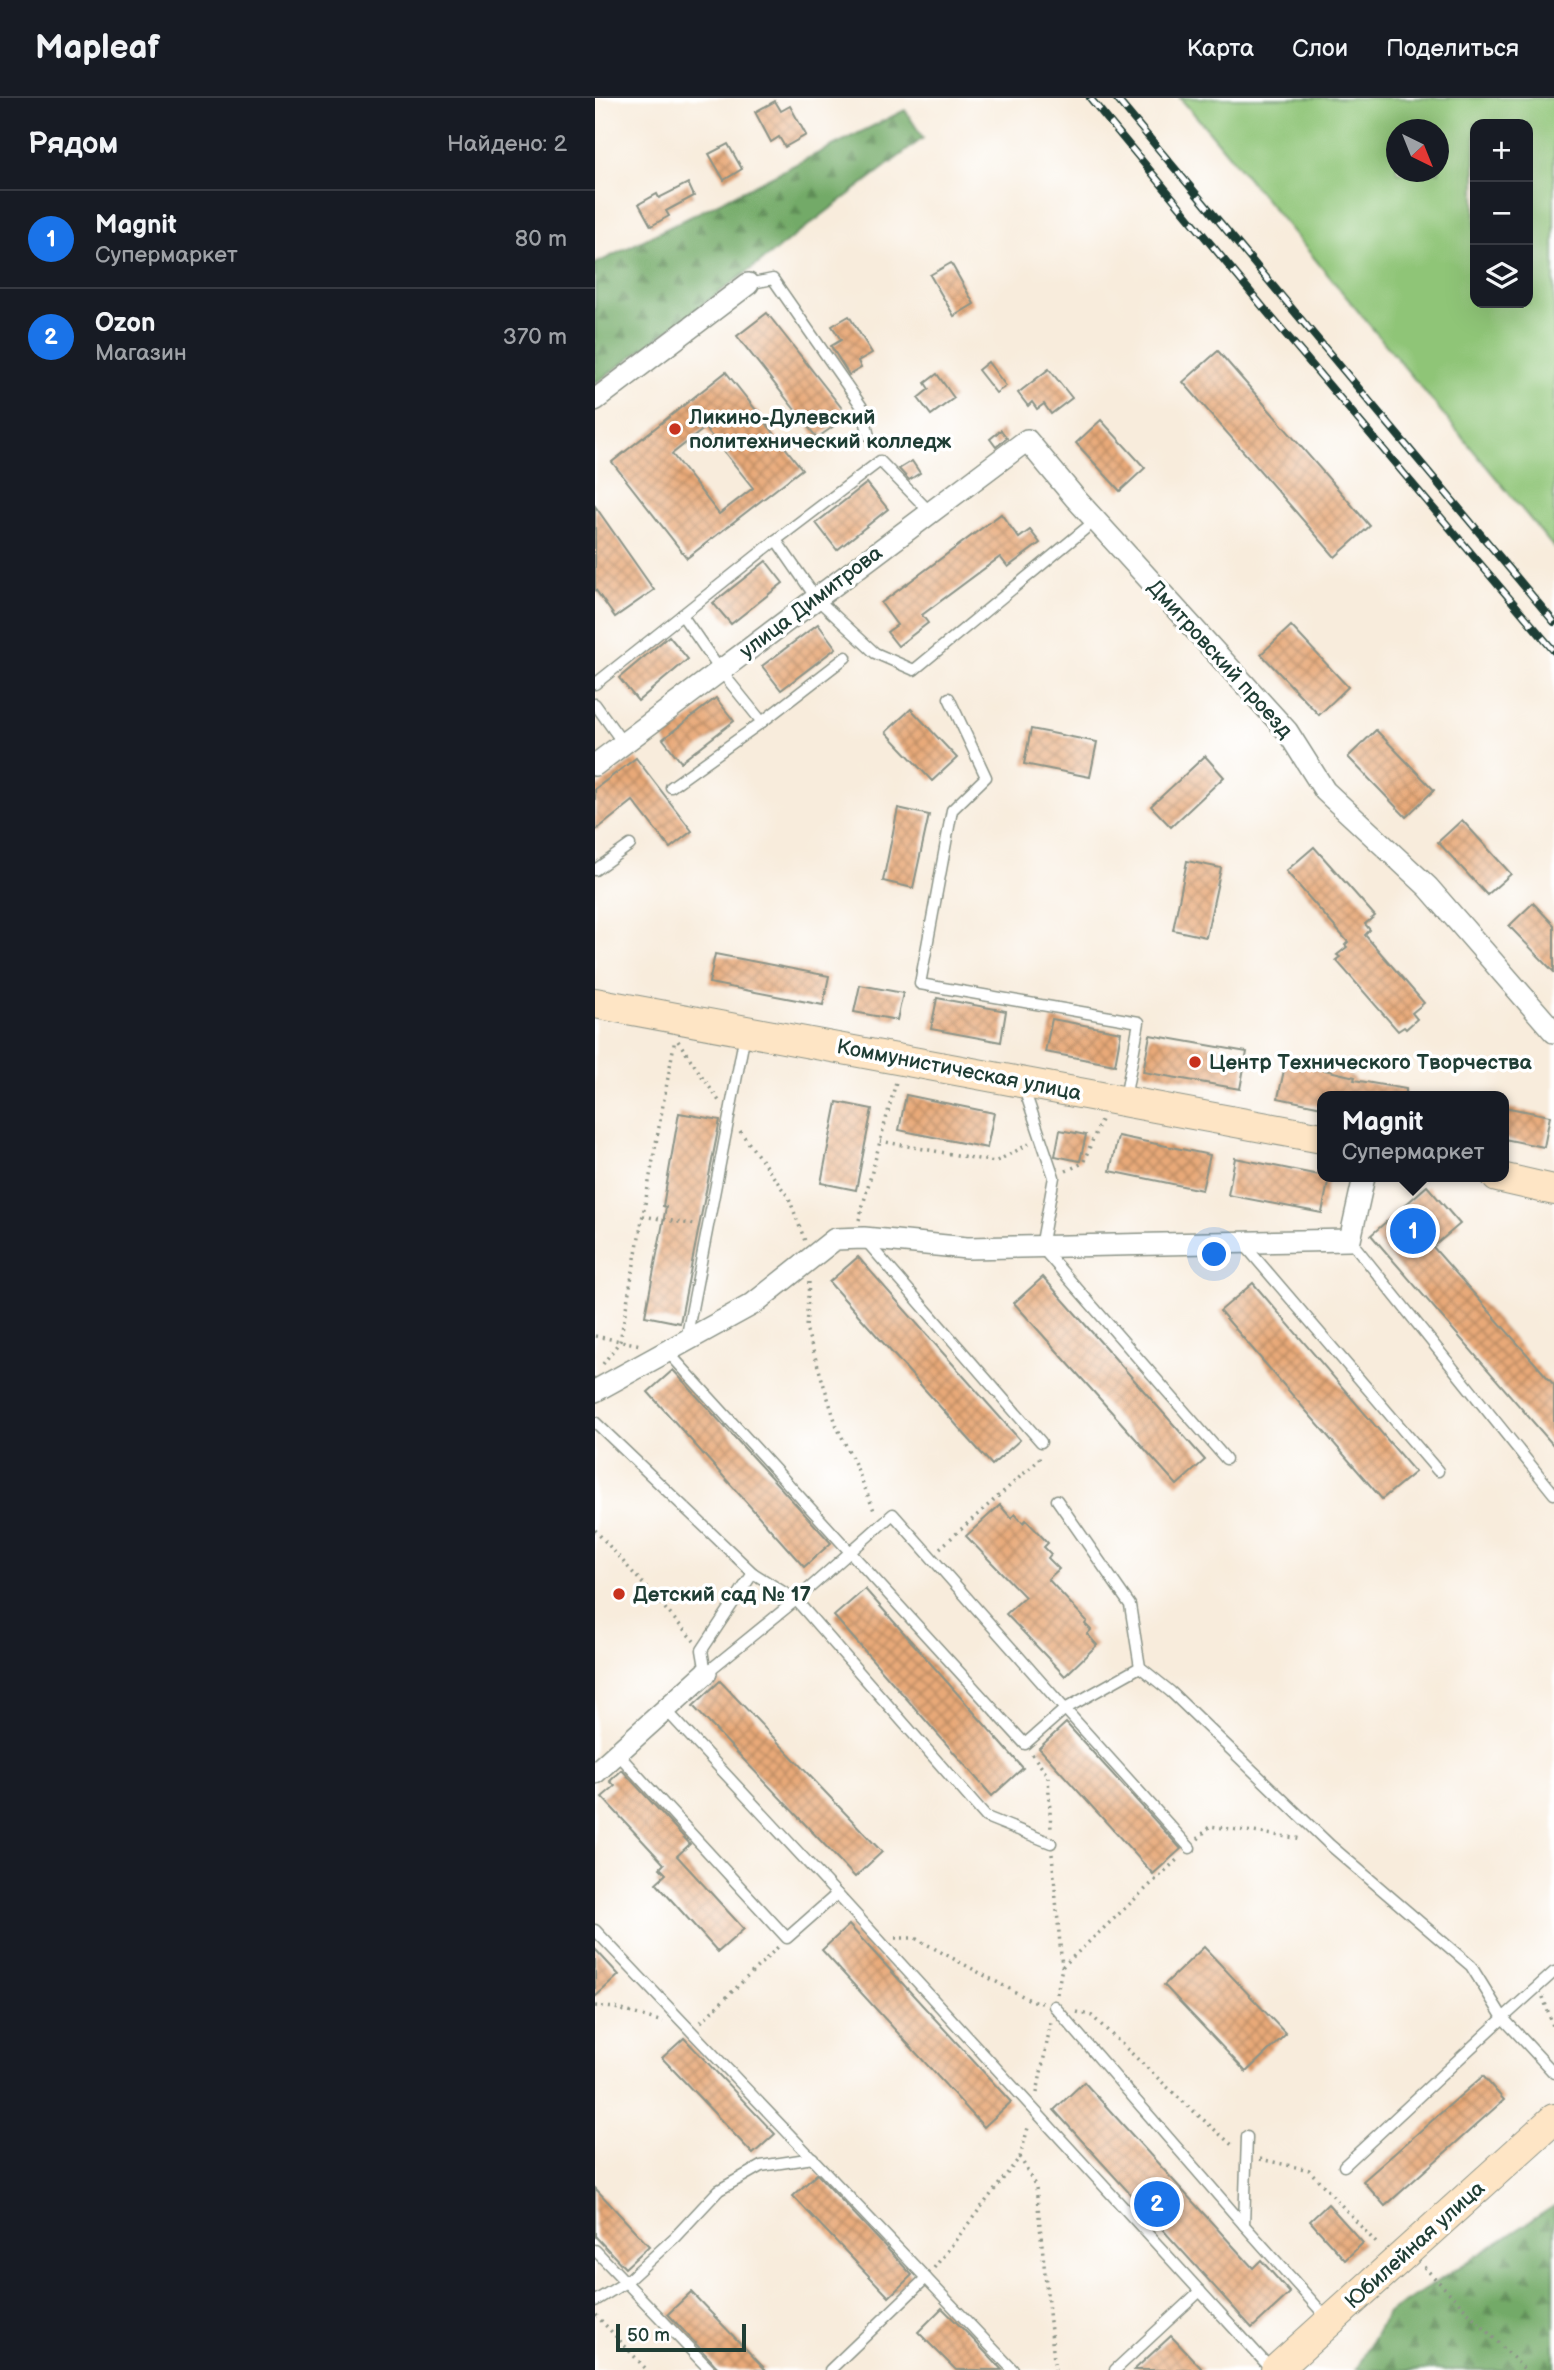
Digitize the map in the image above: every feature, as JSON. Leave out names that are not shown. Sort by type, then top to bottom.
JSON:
[{"type":"street","points":[[595,400],[748,284]]},
{"type":"street","name":"улица Димитрова","points":[[595,765],[1027,440]]},
{"type":"street","name":"Дмитровский проезд","points":[[1027,440],[1287,731],[1325,792],[1428,887],[1554,1032]]},
{"type":"street","name":"Коммунистическая улица","points":[[595,1003],[1317,1137]]},
{"type":"street","points":[[1509,1180],[1554,1190]]},
{"type":"street","points":[[595,1391],[753,1304],[835,1239],[967,1248],[1350,1240],[1363,1182]]},
{"type":"street","points":[[595,1773],[706,1673]]},
{"type":"street","name":"Юбилейная улица","points":[[1274,2370],[1554,2119]]},
{"type":"lane","points":[[748,284],[773,279],[862,407],[869,436]]},
{"type":"lane","points":[[595,684],[880,461],[930,512]]},
{"type":"lane","points":[[776,540],[816,598],[875,653],[914,670],[1096,520]]},
{"type":"lane","points":[[682,615],[720,670],[762,722]]},
{"type":"lane","points":[[671,787],[846,657]]},
{"type":"lane","points":[[949,698],[986,777],[952,810],[920,984],[1139,1022],[1117,1100]]},
{"type":"lane","points":[[595,704],[623,743]]},
{"type":"lane","points":[[595,870],[630,845]]},
{"type":"lane","points":[[686,1340],[745,1031]]},
{"type":"lane","points":[[1022,1083],[1055,1177],[1041,1247],[1226,1460]]},
{"type":"lane","points":[[859,1239],[1041,1442]]},
{"type":"lane","points":[[1350,1240],[1554,1494]]},
{"type":"lane","points":[[1243,1242],[1438,1471]]},
{"type":"lane","points":[[667,1351],[1025,1744],[1065,1709],[1139,1668]]},
{"type":"lane","points":[[595,1422],[753,1573],[796,1600],[986,1817],[1051,1843]]},
{"type":"lane","points":[[1057,1500],[1130,1605],[1139,1668],[1171,1692],[1327,1842],[1471,1966],[1503,2018],[1554,2073]]},
{"type":"lane","points":[[753,1573],[702,1650],[706,1673],[796,1600],[893,1514],[1190,1848]]},
{"type":"lane","points":[[666,1710],[1274,2370]]},
{"type":"lane","points":[[617,1753],[787,1938],[837,1894]]},
{"type":"lane","points":[[595,1930],[693,2030],[1013,2370]]},
{"type":"lane","points":[[1344,2166],[1554,1972]]},
{"type":"lane","points":[[1054,2006],[1330,2321]]},
{"type":"lane","points":[[1244,2225],[1247,2137]]},
{"type":"lane","points":[[595,2301],[626,2282],[719,2190],[761,2166],[813,2158]]},
{"type":"lane","points":[[595,2250],[710,2370]]},
{"type":"lane","points":[[830,2370],[926,2278]]},
{"type":"lane","points":[[1115,2370],[1200,2291]]},
{"type":"path","points":[[601,1366],[620,1341],[675,1037],[789,1198],[811,1258],[806,1328],[837,1427],[880,1525]]},
{"type":"path","points":[[859,1239],[880,1142],[902,1060]]},
{"type":"path","points":[[1055,1177],[1083,1163],[1117,1100]]},
{"type":"path","points":[[880,1142],[995,1162],[1041,1138]]},
{"type":"path","points":[[643,1216],[708,1227]]},
{"type":"path","points":[[595,1336],[667,1351]]},
{"type":"path","points":[[931,1557],[1039,1460],[1041,1442]]},
{"type":"path","points":[[595,1530],[702,1650]]},
{"type":"path","points":[[926,2278],[1020,2157],[1034,2109],[1062,1967],[1190,1848],[1210,1826],[1327,1842]]},
{"type":"path","points":[[877,1937],[915,1938],[1030,2000],[1092,2016],[1181,2101],[1246,2156],[1309,2170],[1525,2370]]},
{"type":"path","points":[[595,2006],[615,2008],[693,2030],[787,1938]]},
{"type":"path","points":[[1539,1986],[1554,2029]]},
{"type":"path","points":[[1020,2157],[1036,2187],[1055,2370]]},
{"type":"path","points":[[595,2314],[647,2370]]},
{"type":"green space","points":[[1180,98],[1554,98],[1554,548],[1209,131]]},
{"type":"green space","points":[[905,110],[923,138],[595,384],[595,264]]},
{"type":"green space","points":[[1554,2206],[1554,2370],[1356,2370],[1387,2314]]},
{"type":"building","points":[[775,101],[781,111],[790,106],[806,135],[785,147],[779,137],[771,142],[755,112]]},
{"type":"building","points":[[728,144],[742,169],[724,180],[709,154]]},
{"type":"building","points":[[688,183],[694,196],[666,211],[669,216],[651,226],[639,204],[657,194],[659,198]]},
{"type":"building","points":[[951,263],[974,304],[954,316],[930,275]]},
{"type":"building","points":[[767,313],[848,416],[817,438],[737,336]]},
{"type":"building","points":[[849,316],[872,353],[858,361],[861,368],[849,375],[831,346],[841,340],[832,326]]},
{"type":"building","points":[[1218,351],[1370,526],[1335,557],[1183,382]]},
{"type":"building","points":[[988,362],[1006,386],[996,393],[978,370]]},
{"type":"building","points":[[1049,369],[1072,398],[1051,414],[1044,404],[1037,409],[1032,402],[1028,406],[1018,393]]},
{"type":"building","points":[[726,372],[802,469],[687,558],[612,462]],"holes":[[[705,428],[753,488],[719,514],[672,454]]]},
{"type":"building","points":[[937,374],[954,398],[931,415],[918,398],[929,389],[925,383]]},
{"type":"building","points":[[1101,420],[1145,468],[1120,491],[1076,443]]},
{"type":"building","points":[[1001,430],[1007,438],[996,447],[990,439]]},
{"type":"building","points":[[912,461],[920,473],[909,480],[899,469]]},
{"type":"building","points":[[867,483],[888,509],[837,550],[816,523]]},
{"type":"building","points":[[595,506],[654,590],[615,617],[595,589]]},
{"type":"building","points":[[1001,514],[1019,538],[1030,530],[1040,543],[1008,567],[1000,557],[922,615],[928,623],[898,646],[887,632],[897,625],[881,603]]},
{"type":"building","points":[[766,561],[783,583],[731,624],[713,603]]},
{"type":"building","points":[[818,624],[836,648],[781,690],[762,666]]},
{"type":"building","points":[[1291,626],[1348,687],[1319,715],[1261,654]]},
{"type":"building","points":[[669,636],[688,659],[638,701],[619,678]]},
{"type":"building","points":[[716,698],[734,721],[681,762],[663,739]]},
{"type":"building","points":[[911,709],[957,758],[932,781],[886,732]]},
{"type":"building","points":[[1031,729],[1097,742],[1090,777],[1024,764]]},
{"type":"building","points":[[1376,730],[1434,790],[1406,817],[1348,757]]},
{"type":"building","points":[[1205,756],[1224,777],[1171,827],[1151,806]]},
{"type":"building","points":[[636,758],[692,831],[670,848],[633,801],[595,831],[595,789]]},
{"type":"building","points":[[898,808],[929,815],[913,888],[883,881]]},
{"type":"building","points":[[1462,820],[1511,874],[1487,895],[1438,842]]},
{"type":"building","points":[[1314,847],[1375,916],[1365,924],[1370,930],[1365,935],[1424,1003],[1412,1013],[1417,1019],[1406,1029],[1404,1027],[1398,1031],[1336,960],[1348,942],[1286,871]]},
{"type":"building","points":[[1187,861],[1221,868],[1206,937],[1173,930]]},
{"type":"building","points":[[1533,903],[1554,925],[1554,972],[1509,926]]},
{"type":"building","points":[[715,954],[829,976],[823,1005],[709,983]]},
{"type":"building","points":[[860,985],[903,993],[897,1020],[854,1012]]},
{"type":"building","points":[[937,998],[1006,1011],[1001,1042],[931,1029]]},
{"type":"building","points":[[1052,1019],[1121,1032],[1115,1065],[1045,1052]]},
{"type":"building","name":"Центр Технического Творчества","points":[[1150,1035],[1247,1052],[1240,1089],[1143,1072]]},
{"type":"building","points":[[1286,1061],[1355,1077],[1354,1080],[1406,1089],[1317,1091],[1317,1106],[1278,1098]]},
{"type":"building","points":[[906,1095],[994,1113],[987,1148],[899,1130]]},
{"type":"building","points":[[837,1102],[872,1109],[856,1190],[821,1183]]},
{"type":"building","points":[[1509,1108],[1550,1116],[1544,1147],[1509,1140]]},
{"type":"building","points":[[679,1113],[720,1120],[680,1323],[645,1316],[666,1207],[663,1206]]},
{"type":"building","points":[[1060,1130],[1086,1135],[1080,1161],[1055,1156]]},
{"type":"building","points":[[1118,1136],[1210,1155],[1202,1190],[1110,1171]]},
{"type":"building","points":[[1235,1158],[1317,1175],[1317,1182],[1328,1182],[1322,1213],[1228,1195]]},
{"type":"building","points":[[1427,1186],[1460,1224],[1433,1247],[1554,1385],[1554,1446],[1371,1235]]},
{"type":"building","points":[[858,1257],[1020,1440],[992,1465],[829,1282]]},
{"type":"building","points":[[1043,1277],[1205,1460],[1177,1485],[1014,1303]]},
{"type":"building","points":[[1253,1283],[1415,1472],[1382,1499],[1220,1311]]},
{"type":"building","points":[[673,1370],[831,1543],[804,1567],[648,1392]]},
{"type":"building","points":[[1000,1505],[1011,1518],[1015,1514],[1023,1523],[1026,1520],[1048,1543],[1044,1547],[1051,1554],[1048,1558],[1059,1569],[1048,1579],[1087,1621],[1085,1624],[1091,1630],[1087,1634],[1097,1645],[1065,1676],[1006,1614],[1025,1597],[966,1536]]},
{"type":"building","points":[[865,1589],[1023,1768],[992,1796],[834,1616]]},
{"type":"building","points":[[720,1681],[882,1852],[855,1877],[693,1706]]},
{"type":"building","points":[[1066,1723],[1181,1849],[1153,1874],[1039,1748]]},
{"type":"building","points":[[622,1770],[690,1844],[677,1856],[744,1929],[718,1952],[656,1883],[666,1874],[660,1868],[664,1864],[602,1797],[615,1786],[610,1781]]},
{"type":"building","points":[[849,1925],[1011,2102],[984,2127],[822,1950]]},
{"type":"building","points":[[1204,1947],[1286,2034],[1246,2072],[1164,1985]]},
{"type":"building","points":[[595,1949],[619,1975],[595,1997]]},
{"type":"building","points":[[684,2038],[775,2134],[753,2154],[662,2058]]},
{"type":"building","points":[[1483,2076],[1504,2100],[1385,2206],[1363,2181]]},
{"type":"building","points":[[1084,2082],[1253,2268],[1261,2260],[1290,2293],[1252,2328],[1054,2110]]},
{"type":"building","points":[[817,2174],[912,2275],[889,2297],[793,2196]]},
{"type":"building","points":[[595,2188],[649,2246],[625,2268],[595,2236]]},
{"type":"building","points":[[1328,2204],[1363,2243],[1345,2260],[1310,2221]]},
{"type":"building","points":[[691,2292],[766,2370],[720,2370],[668,2314]]},
{"type":"building","points":[[942,2308],[1002,2370],[956,2370],[918,2332]]},
{"type":"building","points":[[1171,2336],[1203,2370],[1134,2370]]},
{"type":"railway","points":[[1090,98],[1554,651]]},
{"type":"railway","points":[[1116,98],[1554,622]]},
{"type":"place","name":"Ликино-Дулевский политехнический колледж","points":[[675,429]]},
{"type":"place","name":"Центр Технического Творчества","points":[[1195,1062]]},
{"type":"place","name":"Magnit","points":[[1413,1231]]},
{"type":"place","name":"Детский сад № 17","points":[[619,1594]]},
{"type":"place","name":"Ozon","points":[[1157,2204]]}]
